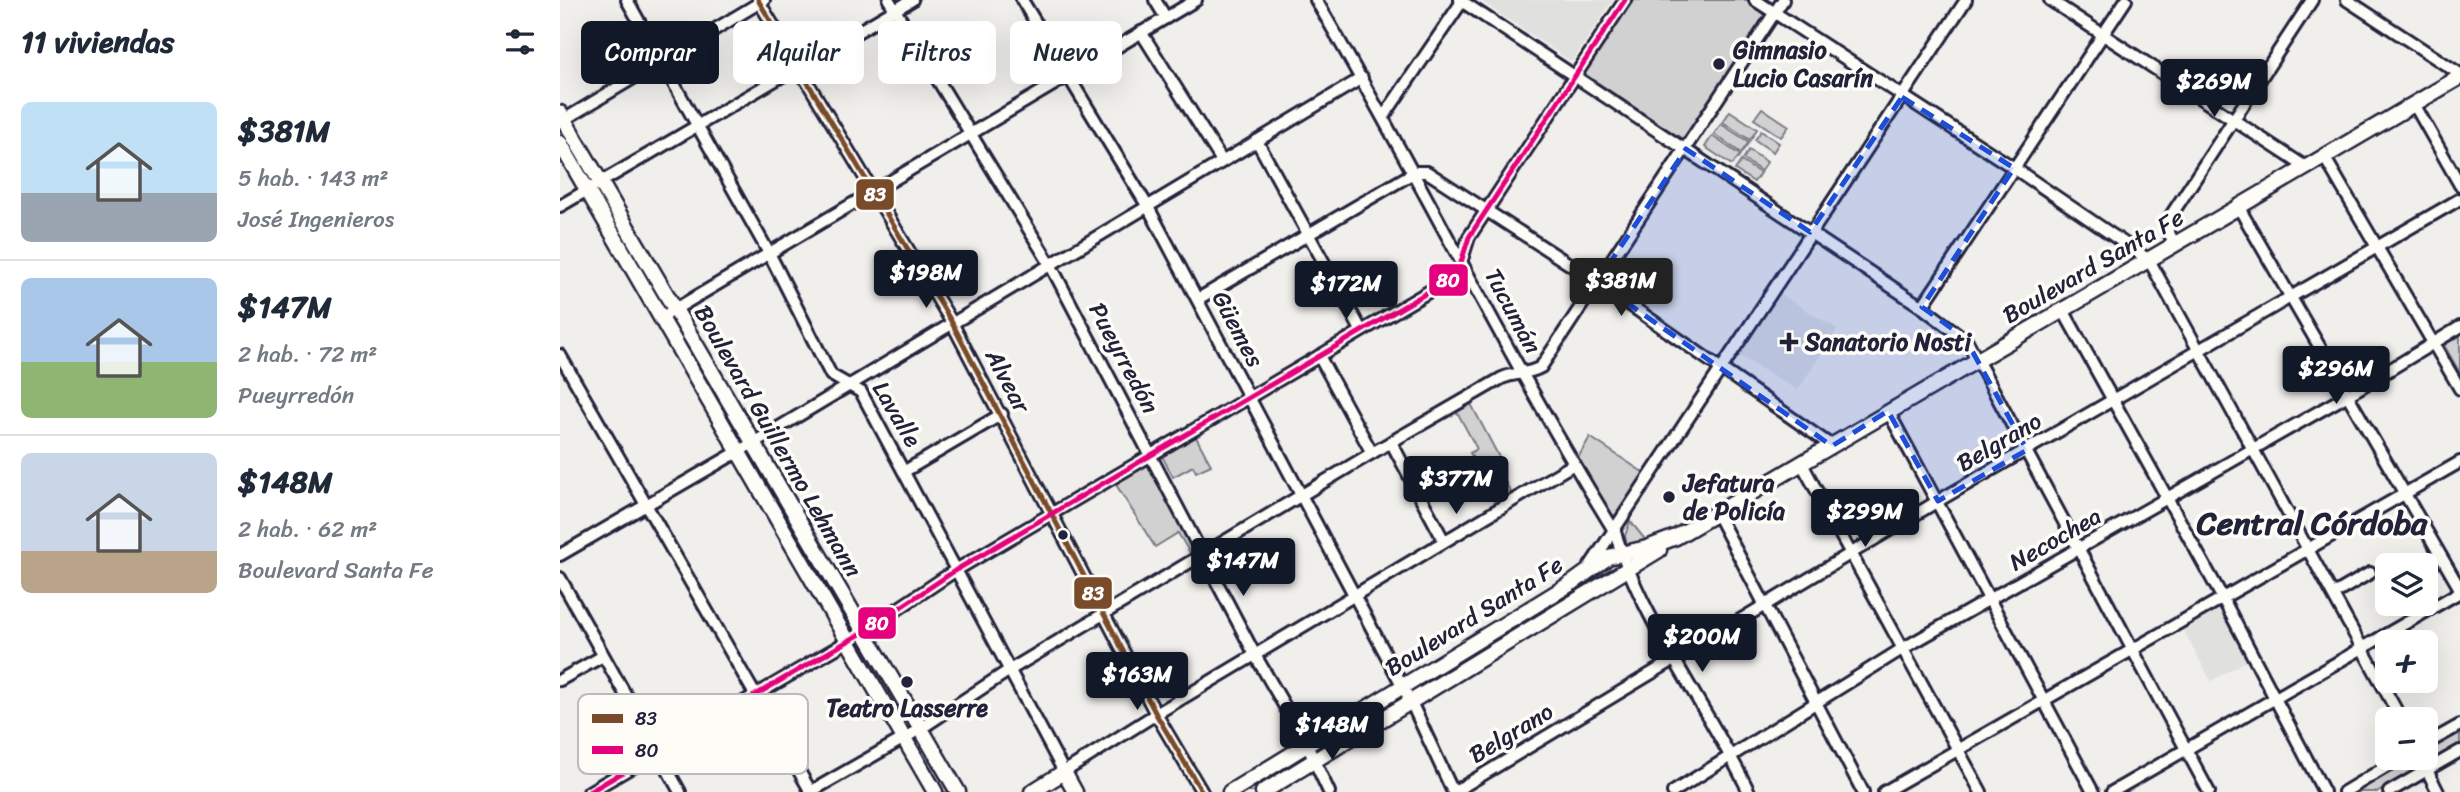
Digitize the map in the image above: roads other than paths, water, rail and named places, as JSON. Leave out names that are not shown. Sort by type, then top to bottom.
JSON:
[{"type":"main road","name":"Boulevard Santa Fe","points":[[1263,792],[1629,569],[1716,512],[2325,158],[2460,75]]},
{"type":"main road","name":"Boulevard Guillermo Lehmann","points":[[561,118],[602,182],[862,633],[958,792]]},
{"type":"main road","name":"Boulevard Guillermo Lehmann","points":[[560,143],[935,792]]},
{"type":"main road","points":[[772,508],[786,500]]},
{"type":"main road","name":"Boulevard Santa Fe","points":[[1230,792],[1580,577],[1608,557],[1676,537]]},
{"type":"main road","points":[[813,581],[828,573]]},
{"type":"main road","points":[[1495,629],[1504,645]]},
{"type":"main road","points":[[1032,792],[1064,772]]},
{"type":"main road","name":"Lavalle","points":[[1064,772],[1075,792]]},
{"type":"street","name":"Lavalle","points":[[627,0],[639,21]]},
{"type":"street","points":[[864,23],[892,5],[912,0]]},
{"type":"street","name":"Güemes","points":[[1022,0],[1035,21]]},
{"type":"street","points":[[1155,0],[1166,18]]},
{"type":"street","points":[[1122,43],[1196,0]]},
{"type":"street","name":"Tucumán","points":[[1316,0],[1415,172],[1523,375],[1615,532],[1622,555],[1674,658],[1749,792]]},
{"type":"street","points":[[1384,116],[1462,0],[1959,333],[2027,450],[2209,792]]},
{"type":"street","points":[[560,355],[755,694],[848,642],[956,570],[1457,275],[1465,244],[1486,209],[1625,0]]},
{"type":"street","points":[[1755,0],[2014,168],[2149,260],[2395,707]]},
{"type":"street","points":[[801,774],[811,792],[920,729],[1008,671],[1372,453],[1502,378],[1513,374],[1523,375],[1541,367],[1783,0]]},
{"type":"street","points":[[1580,577],[1615,532],[1720,368],[1966,0]]},
{"type":"street","points":[[2050,0],[2307,168]]},
{"type":"street","points":[[1922,307],[2126,0]]},
{"type":"street","points":[[2175,244],[2166,227],[2168,220],[2312,0]]},
{"type":"street","points":[[2347,0],[2460,75]]},
{"type":"street","points":[[719,25],[760,1]]},
{"type":"street","name":"Alvear","points":[[760,1],[771,21]]},
{"type":"street","name":"Pueyrredón","points":[[892,5],[1050,264],[1255,655],[1307,745],[1329,792]]},
{"type":"street","points":[[1141,32],[1222,160]]},
{"type":"street","points":[[560,555],[738,452],[951,321],[1148,207],[1362,78]]},
{"type":"street","points":[[561,118],[619,84]]},
{"type":"street","name":"Lavalle","points":[[675,84],[831,375],[836,381],[849,384],[861,392],[1064,772]]},
{"type":"street","points":[[560,206],[766,84]]},
{"type":"street","name":"Alvear","points":[[808,84],[951,321],[1156,713],[1202,792]]},
{"type":"street","points":[[662,317],[1054,84]]},
{"type":"street","name":"Güemes","points":[[1073,84],[1148,207],[1250,395],[1403,686],[1453,792]]},
{"type":"street","points":[[2414,104],[2460,185]]},
{"type":"street","points":[[1256,141],[1361,331]]},
{"type":"street","points":[[2325,158],[2460,389]]},
{"type":"street","points":[[1198,299],[1415,172],[1427,172],[1597,282],[1832,446]]},
{"type":"street","name":"Belgrano","points":[[1453,792],[1938,501],[2460,199]]},
{"type":"street","points":[[2112,792],[2460,591],[2239,208]]},
{"type":"street","points":[[2063,310],[2222,597],[2324,792]]},
{"type":"street","name":"Necochea","points":[[1673,792],[1902,649],[2348,395],[2460,327]]},
{"type":"street","points":[[1319,356],[1372,453]]},
{"type":"street","points":[[1888,411],[2093,792]]},
{"type":"street","points":[[905,471],[1002,414]]},
{"type":"street","points":[[1391,442],[1444,541]]},
{"type":"street","points":[[1884,792],[2460,462]]},
{"type":"street","points":[[1064,772],[1156,713],[1574,464]]},
{"type":"street","points":[[1802,464],[1981,792]]},
{"type":"street","points":[[1716,512],[1863,792]]},
{"type":"street","points":[[1575,602],[1607,576],[1622,555]]},
{"type":"street","points":[[2334,594],[2370,573]]},
{"type":"street","points":[[560,578],[625,694]]},
{"type":"street","points":[[560,680],[603,656]]},
{"type":"street","points":[[2438,737],[2460,725]]},
{"type":"street","points":[[2438,764],[2460,751]]},
{"type":"street","points":[[2344,792],[2381,770]]},
{"type":"street","points":[[2389,792],[2427,770],[2438,792]]},
{"type":"street","points":[[589,792],[619,774]]},
{"type":"street","points":[[670,774],[680,792]]},
{"type":"place","name":"Gimnasio Lucio Casarín","points":[[1719,64]]},
{"type":"place","name":"Sanatorio Nosti","points":[[1789,342]]},
{"type":"place","name":"Jefatura de Policía","points":[[1669,497]]},
{"type":"place","name":"Teatro Lasserre","points":[[907,682]]},
{"type":"district","name":"Central Córdoba","points":[[2312,523]]}]
